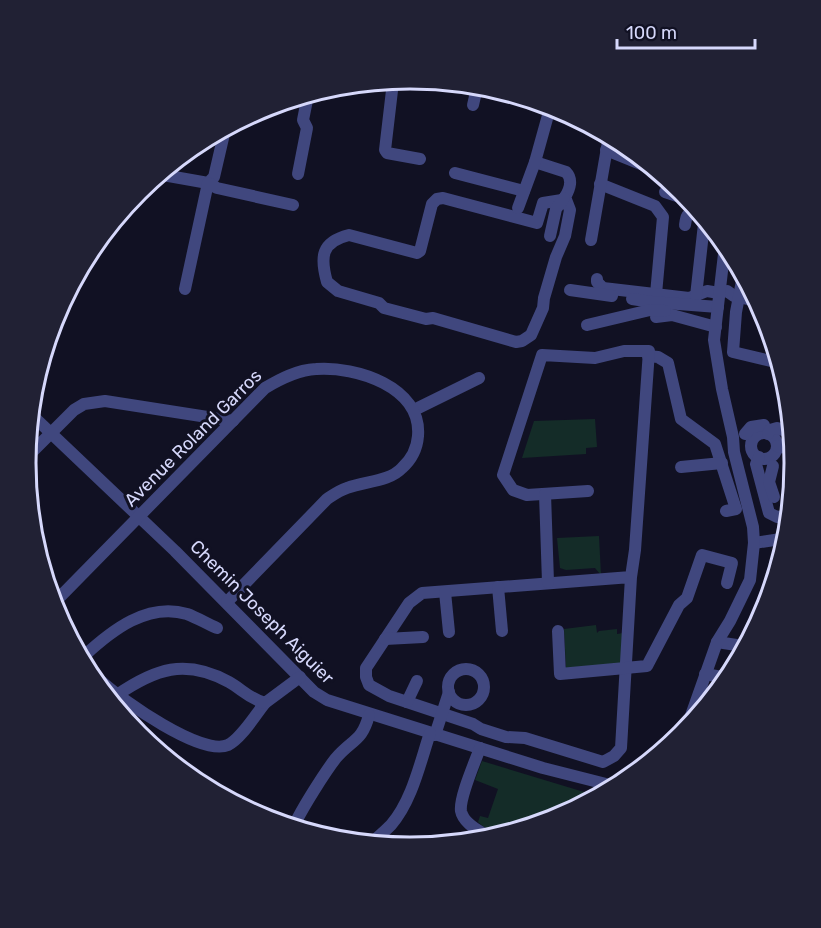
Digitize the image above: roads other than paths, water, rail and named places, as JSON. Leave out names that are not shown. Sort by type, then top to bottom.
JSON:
[{"type":"street","points":[[392,90],[385,150],[387,153],[420,159]]},
{"type":"street","points":[[473,105],[475,96]]},
{"type":"street","points":[[295,155],[306,104]]},
{"type":"street","points":[[518,208],[535,162],[544,114]]},
{"type":"street","points":[[298,174],[307,128],[303,120]]},
{"type":"street","points":[[185,289],[208,183],[214,177],[223,140]]},
{"type":"street","points":[[591,240],[607,146]]},
{"type":"street","points":[[535,162],[566,172],[570,180],[564,199],[556,209],[549,236]]},
{"type":"street","points":[[455,173],[524,191]]},
{"type":"street","points":[[171,176],[208,183],[217,188],[293,205]]},
{"type":"street","points":[[600,184],[655,206],[663,217],[656,294]]},
{"type":"street","points":[[665,192],[669,193]]},
{"type":"street","points":[[443,198],[537,222],[543,203],[564,199],[570,210],[565,236],[553,267],[543,308],[531,335],[522,341],[508,340],[433,318],[426,319],[384,308],[379,303],[338,291],[327,282],[323,258],[326,249],[339,238],[350,235],[417,253],[420,251],[432,204],[437,199],[443,198]]},
{"type":"street","points":[[685,225],[686,216],[689,214]]},
{"type":"street","points":[[696,296],[703,230]]},
{"type":"street","points":[[723,258],[714,340],[719,370],[744,437],[759,458]]},
{"type":"street","points":[[597,279],[603,288],[688,298],[707,291],[718,303]]},
{"type":"street","points":[[741,288],[733,352],[770,361]]},
{"type":"street","points":[[570,290],[652,302],[718,303]]},
{"type":"street","points":[[587,325],[650,310],[718,303],[727,291],[746,299]]},
{"type":"street","points":[[648,318],[672,315],[716,327]]},
{"type":"street","points":[[588,491],[527,495],[513,490],[503,475],[542,355],[595,358],[624,351],[649,351],[635,550],[631,577],[621,748],[614,756],[603,762],[525,738],[506,737],[389,696],[369,685],[366,668],[409,603],[422,593],[631,577]]},
{"type":"street","points":[[648,356],[658,357],[668,363],[681,419],[715,444],[736,509],[726,511]]},
{"type":"street","name":"Avenue Roland Garros","points":[[61,596],[265,388],[280,379],[298,372],[316,369],[340,369],[360,374],[404,395],[414,410]]},
{"type":"street","points":[[227,602],[327,499],[345,488],[391,476],[404,467],[413,456],[417,441],[419,426],[414,410],[479,378]]},
{"type":"street","points":[[37,447],[74,410],[84,404],[105,401],[232,421]]},
{"type":"street","name":"Chemin Joseph Aiguier","points":[[39,421],[227,602],[314,692],[327,700],[369,715],[543,768],[598,788]]},
{"type":"street","points":[[696,707],[703,677],[717,642],[750,580],[754,543],[753,527],[734,453],[750,427],[783,430]]},
{"type":"street","points":[[759,458],[772,456],[777,446],[774,438],[766,429]]},
{"type":"street","points":[[777,446],[784,447]]},
{"type":"street","points":[[759,458],[756,464],[770,498],[782,515]]},
{"type":"street","points":[[681,467],[722,464]]},
{"type":"street","points":[[770,498],[769,482],[773,466]]},
{"type":"street","points":[[545,494],[548,582]]},
{"type":"street","points":[[754,543],[777,540]]},
{"type":"street","points":[[558,632],[560,674],[647,666],[679,605],[687,598],[702,555],[732,563],[727,583]]},
{"type":"street","points":[[498,587],[502,631]]},
{"type":"street","points":[[445,592],[449,632]]},
{"type":"street","points":[[87,653],[121,626],[153,612],[186,614],[217,628]]},
{"type":"street","points":[[386,639],[423,637]]},
{"type":"street","points":[[717,642],[738,645]]},
{"type":"street","points":[[117,695],[140,679],[159,671],[180,669],[215,675],[252,699],[265,703]]},
{"type":"street","points":[[112,691],[182,736],[197,743],[219,747],[227,746],[235,740],[265,703],[300,677]]},
{"type":"street","points":[[703,677],[718,677]]},
{"type":"street","points":[[703,677],[714,683]]},
{"type":"street","points":[[407,702],[417,681]]},
{"type":"street","points":[[379,837],[400,811],[442,714],[449,692]]},
{"type":"street","points":[[297,821],[334,760],[365,730],[369,715]]},
{"type":"street","points":[[480,748],[467,782],[461,811],[468,823],[480,832]]},
{"type":"street","name":"Chemin Joseph Aiguier","points":[[543,768],[605,784]]}]
